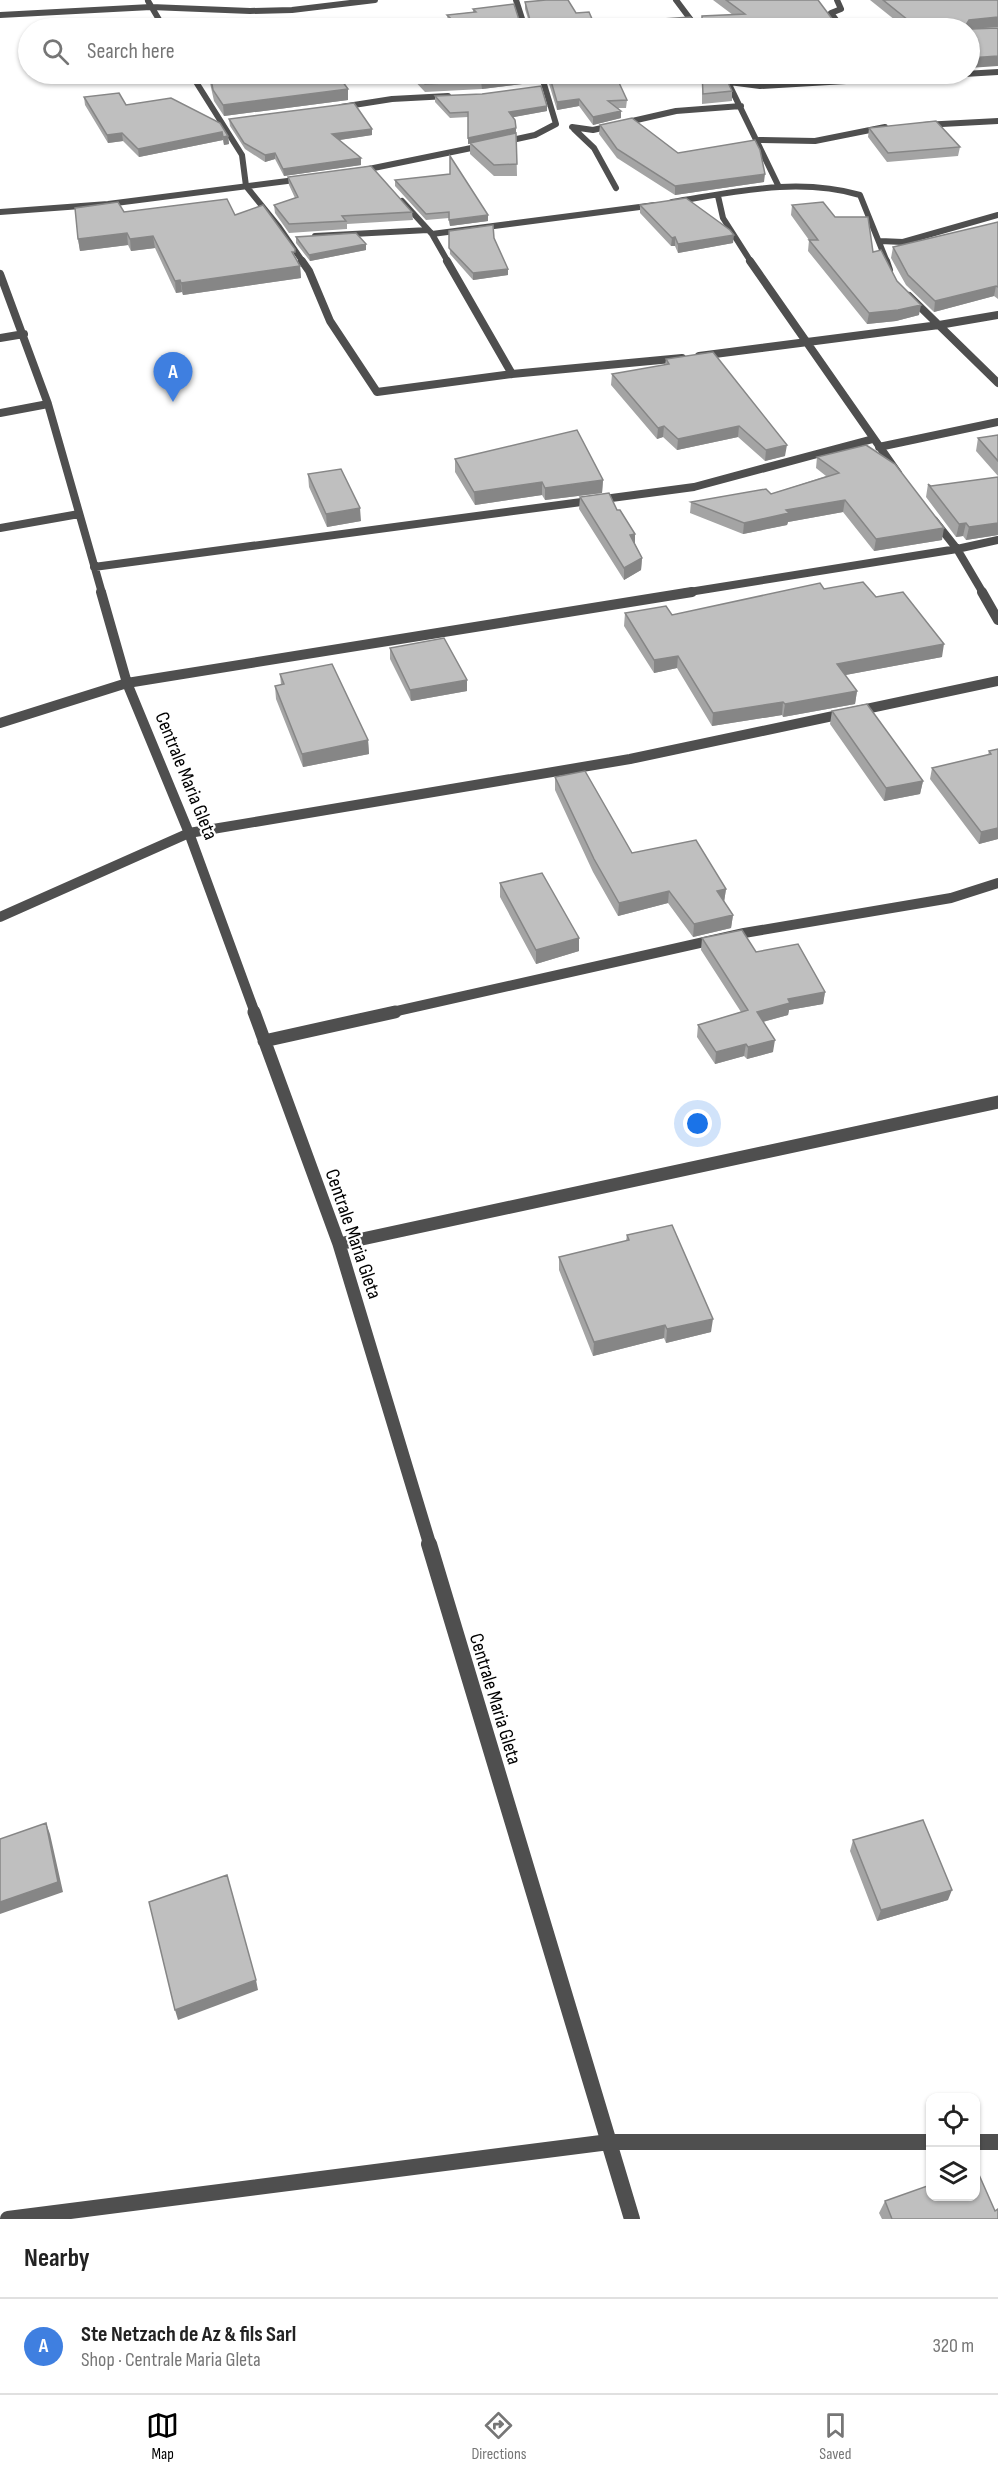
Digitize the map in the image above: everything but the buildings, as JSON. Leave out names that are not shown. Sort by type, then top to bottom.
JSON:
[{"type":"street","points":[[147,0],[158,18]]},
{"type":"street","points":[[0,15],[151,7],[250,11],[292,10],[375,0]]},
{"type":"street","points":[[516,0],[522,18]]},
{"type":"street","points":[[676,0],[690,18]]},
{"type":"street","points":[[835,18],[831,13],[841,9],[837,0]]},
{"type":"street","points":[[980,73],[998,72]]},
{"type":"street","points":[[196,84],[242,155],[246,186],[287,238],[309,271],[330,321],[377,392],[512,374],[806,344],[939,326],[998,315]]},
{"type":"street","points":[[544,84],[556,124]]},
{"type":"street","points":[[730,84],[759,140],[778,185]]},
{"type":"street","points":[[748,84],[760,86],[802,84]]},
{"type":"street","points":[[535,88],[545,87]]},
{"type":"street","points":[[329,108],[392,99],[461,95]]},
{"type":"street","points":[[500,142],[535,135],[556,124],[593,130],[676,111],[741,106]]},
{"type":"street","points":[[219,122],[230,121]]},
{"type":"street","points":[[917,125],[998,121]]},
{"type":"street","points":[[572,127],[583,134],[597,152],[616,188]]},
{"type":"street","points":[[759,140],[815,141],[861,130],[897,127]]},
{"type":"street","points":[[350,172],[373,170],[489,145]]},
{"type":"street","points":[[373,170],[381,178]]},
{"type":"street","points":[[0,212],[108,204],[315,177]]},
{"type":"street","points":[[310,236],[430,232],[718,196],[778,185],[846,190],[860,195],[892,275]]},
{"type":"street","points":[[396,195],[430,232],[512,374]]},
{"type":"street","points":[[718,196],[723,218],[806,344],[907,484]]},
{"type":"street","points":[[880,241],[903,242],[998,215]]},
{"type":"street","points":[[287,238],[298,237]]},
{"type":"street","name":"Centrale Maria Gleta","points":[[0,274],[48,404],[127,683],[189,833],[339,1244],[632,2219]]},
{"type":"street","points":[[901,289],[998,383]]},
{"type":"street","points":[[0,338],[24,334]]},
{"type":"street","points":[[0,413],[48,404]]},
{"type":"street","points":[[94,567],[694,488],[876,443],[998,422]]},
{"type":"street","points":[[929,512],[957,549],[998,620]]},
{"type":"street","points":[[0,528],[79,514]]},
{"type":"street","points":[[0,723],[127,683],[957,549],[998,540]]},
{"type":"street","points":[[0,917],[189,833],[630,759],[998,681]]},
{"type":"street","points":[[264,1041],[744,933],[951,898],[998,883]]},
{"type":"street","points":[[339,1244],[998,1102]]},
{"type":"street","points":[[8,2219],[609,2142],[926,2142]]},
{"type":"street","points":[[980,2142],[998,2142]]},
{"type":"place","name":"Ste Netzach de Az & fils Sarl","points":[[173,402]]}]
